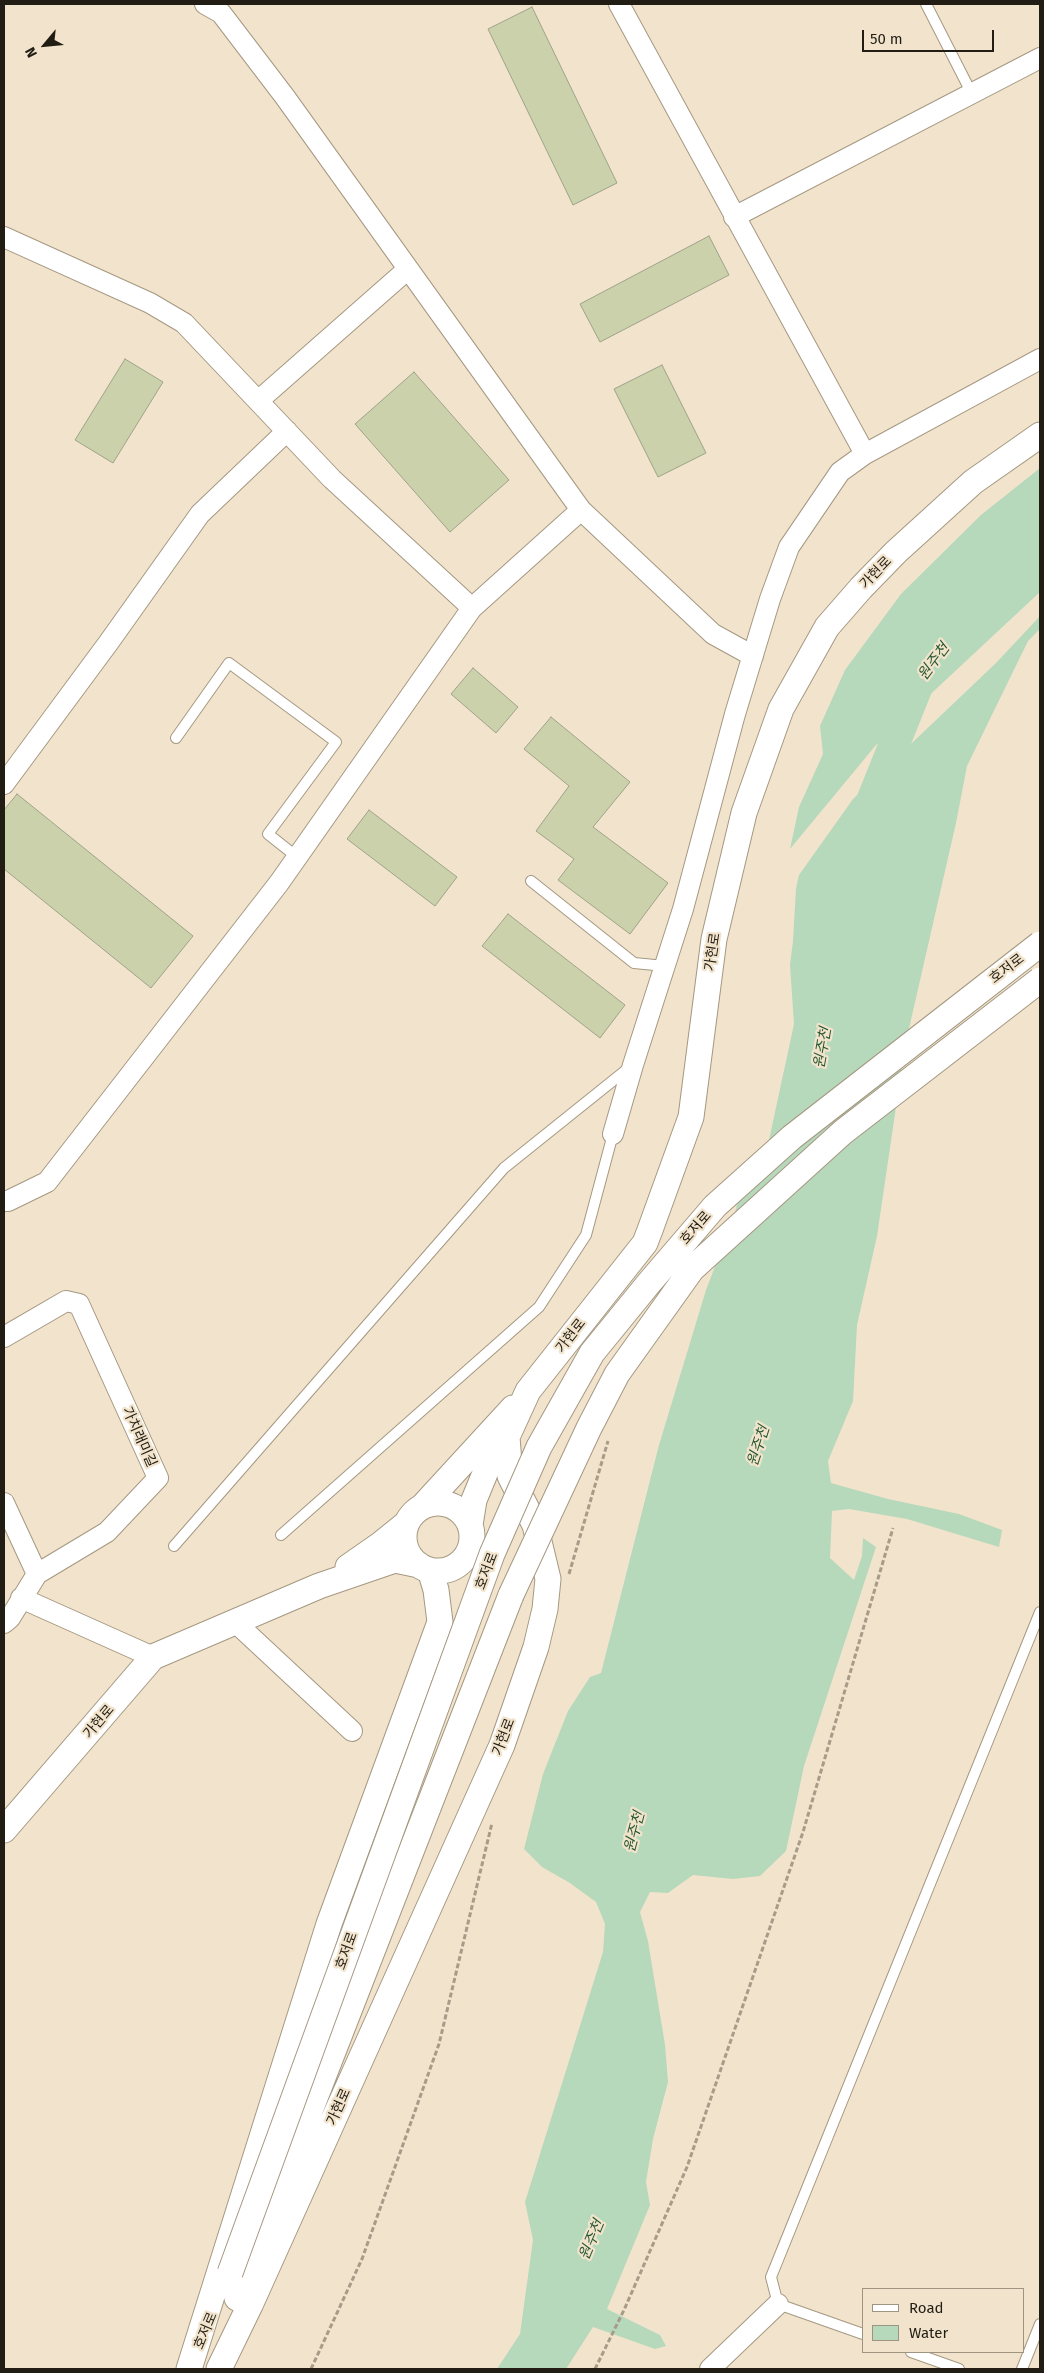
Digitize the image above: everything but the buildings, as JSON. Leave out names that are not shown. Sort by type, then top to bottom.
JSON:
[{"type":"street","points":[[205,4],[221,12],[285,97],[581,510],[713,634],[753,656]]},
{"type":"street","points":[[619,4],[865,454]]},
{"type":"street","points":[[734,217],[1040,58]]},
{"type":"street","points":[[4,237],[150,303],[184,324],[332,479],[472,608]]},
{"type":"street","points":[[258,401],[408,269]]},
{"type":"street","points":[[614,1134],[633,1065],[683,909],[734,714],[789,547],[840,472],[865,454],[1040,359]]},
{"type":"street","points":[[4,784],[110,642],[200,514],[287,431]]},
{"type":"street","name":"가현로","points":[[234,2288],[502,1745],[536,1647],[545,1609],[548,1579],[535,1525],[510,1476],[506,1436],[528,1391],[644,1243],[650,1230],[691,1117],[714,940],[744,813],[781,709],[827,627],[861,588],[896,552],[974,482],[1040,435]]},
{"type":"street","points":[[4,1201],[8,1201],[47,1182],[297,857],[472,608],[581,510]]},
{"type":"street","name":"호저로","points":[[218,2369],[234,2288],[492,1554],[539,1447],[592,1354],[648,1283],[716,1206],[792,1137],[1040,944]]},
{"type":"street","name":"호저로","points":[[190,2369],[234,2288],[511,1595],[589,1428],[617,1374],[692,1269],[843,1132],[1040,980]]},
{"type":"street","name":"가치래미길","points":[[4,1336],[66,1301],[79,1304],[158,1478],[107,1532],[37,1574],[10,1618],[4,1623]]},
{"type":"street","points":[[319,1586],[382,1544],[415,1514],[528,1391]]},
{"type":"street","points":[[470,1524],[474,1500],[488,1466],[506,1436]]},
{"type":"street","points":[[234,2288],[329,1924],[440,1622],[436,1590],[425,1568],[411,1557],[406,1546],[404,1534],[415,1514],[434,1502],[446,1503],[457,1508],[465,1515],[470,1524],[473,1535],[472,1545],[460,1563],[446,1570],[425,1568],[395,1560],[319,1586]]},
{"type":"street","points":[[4,1504],[37,1574]]},
{"type":"street","name":"가현로","points":[[4,1830],[154,1657],[319,1586]]},
{"type":"street","points":[[21,1598],[154,1657]]},
{"type":"street","points":[[235,1622],[352,1732]]},
{"type":"street","points":[[710,2369],[778,2304]]},
{"type":"lane","points":[[926,4],[972,94]]},
{"type":"lane","points":[[176,738],[229,663],[336,742],[268,834],[297,857]]},
{"type":"lane","points":[[531,881],[634,963],[665,966]]},
{"type":"lane","points":[[174,1546],[504,1168],[633,1065]]},
{"type":"lane","points":[[281,1535],[539,1307],[586,1235],[614,1134]]},
{"type":"lane","points":[[862,2334],[778,2304],[771,2277],[1040,1612]]},
{"type":"lane","points":[[1022,2369],[1040,2324]]},
{"type":"lane","points":[[914,2353],[959,2369]]},
{"type":"path","points":[[595,2369],[608,2346],[687,2167],[803,1832],[893,1528]]},
{"type":"water","points":[[1040,468],[1040,592],[876,745],[790,849],[799,807],[823,754],[820,726],[845,670],[901,594],[981,515]]},
{"type":"water","points":[[1040,616],[1040,629],[1028,641],[967,766],[956,823],[905,1046],[877,1236],[857,1325],[853,1401],[828,1461],[831,1483],[888,1499],[959,1514],[1002,1530],[999,1547],[907,1519],[849,1509],[832,1511],[830,1558],[854,1580],[862,1556],[863,1538],[876,1547],[804,1766],[786,1851],[760,1876],[733,1879],[693,1875],[668,1893],[650,1892],[640,1912],[648,1941],[665,2045],[668,2082],[653,2139],[646,2182],[650,2205],[607,2309],[660,2335],[666,2346],[655,2349],[593,2327],[566,2369],[497,2369],[520,2334],[533,2240],[525,2202],[603,1952],[605,1924],[596,1902],[570,1883],[542,1867],[524,1849],[543,1774],[568,1711],[590,1677],[601,1673],[659,1445],[706,1290],[734,1217],[740,1192],[756,1185],[769,1140],[794,1024],[790,965],[796,889],[799,875],[853,799],[996,663]]},
{"type":"waterway","name":"원주천","points":[[868,810],[920,680]]}]
